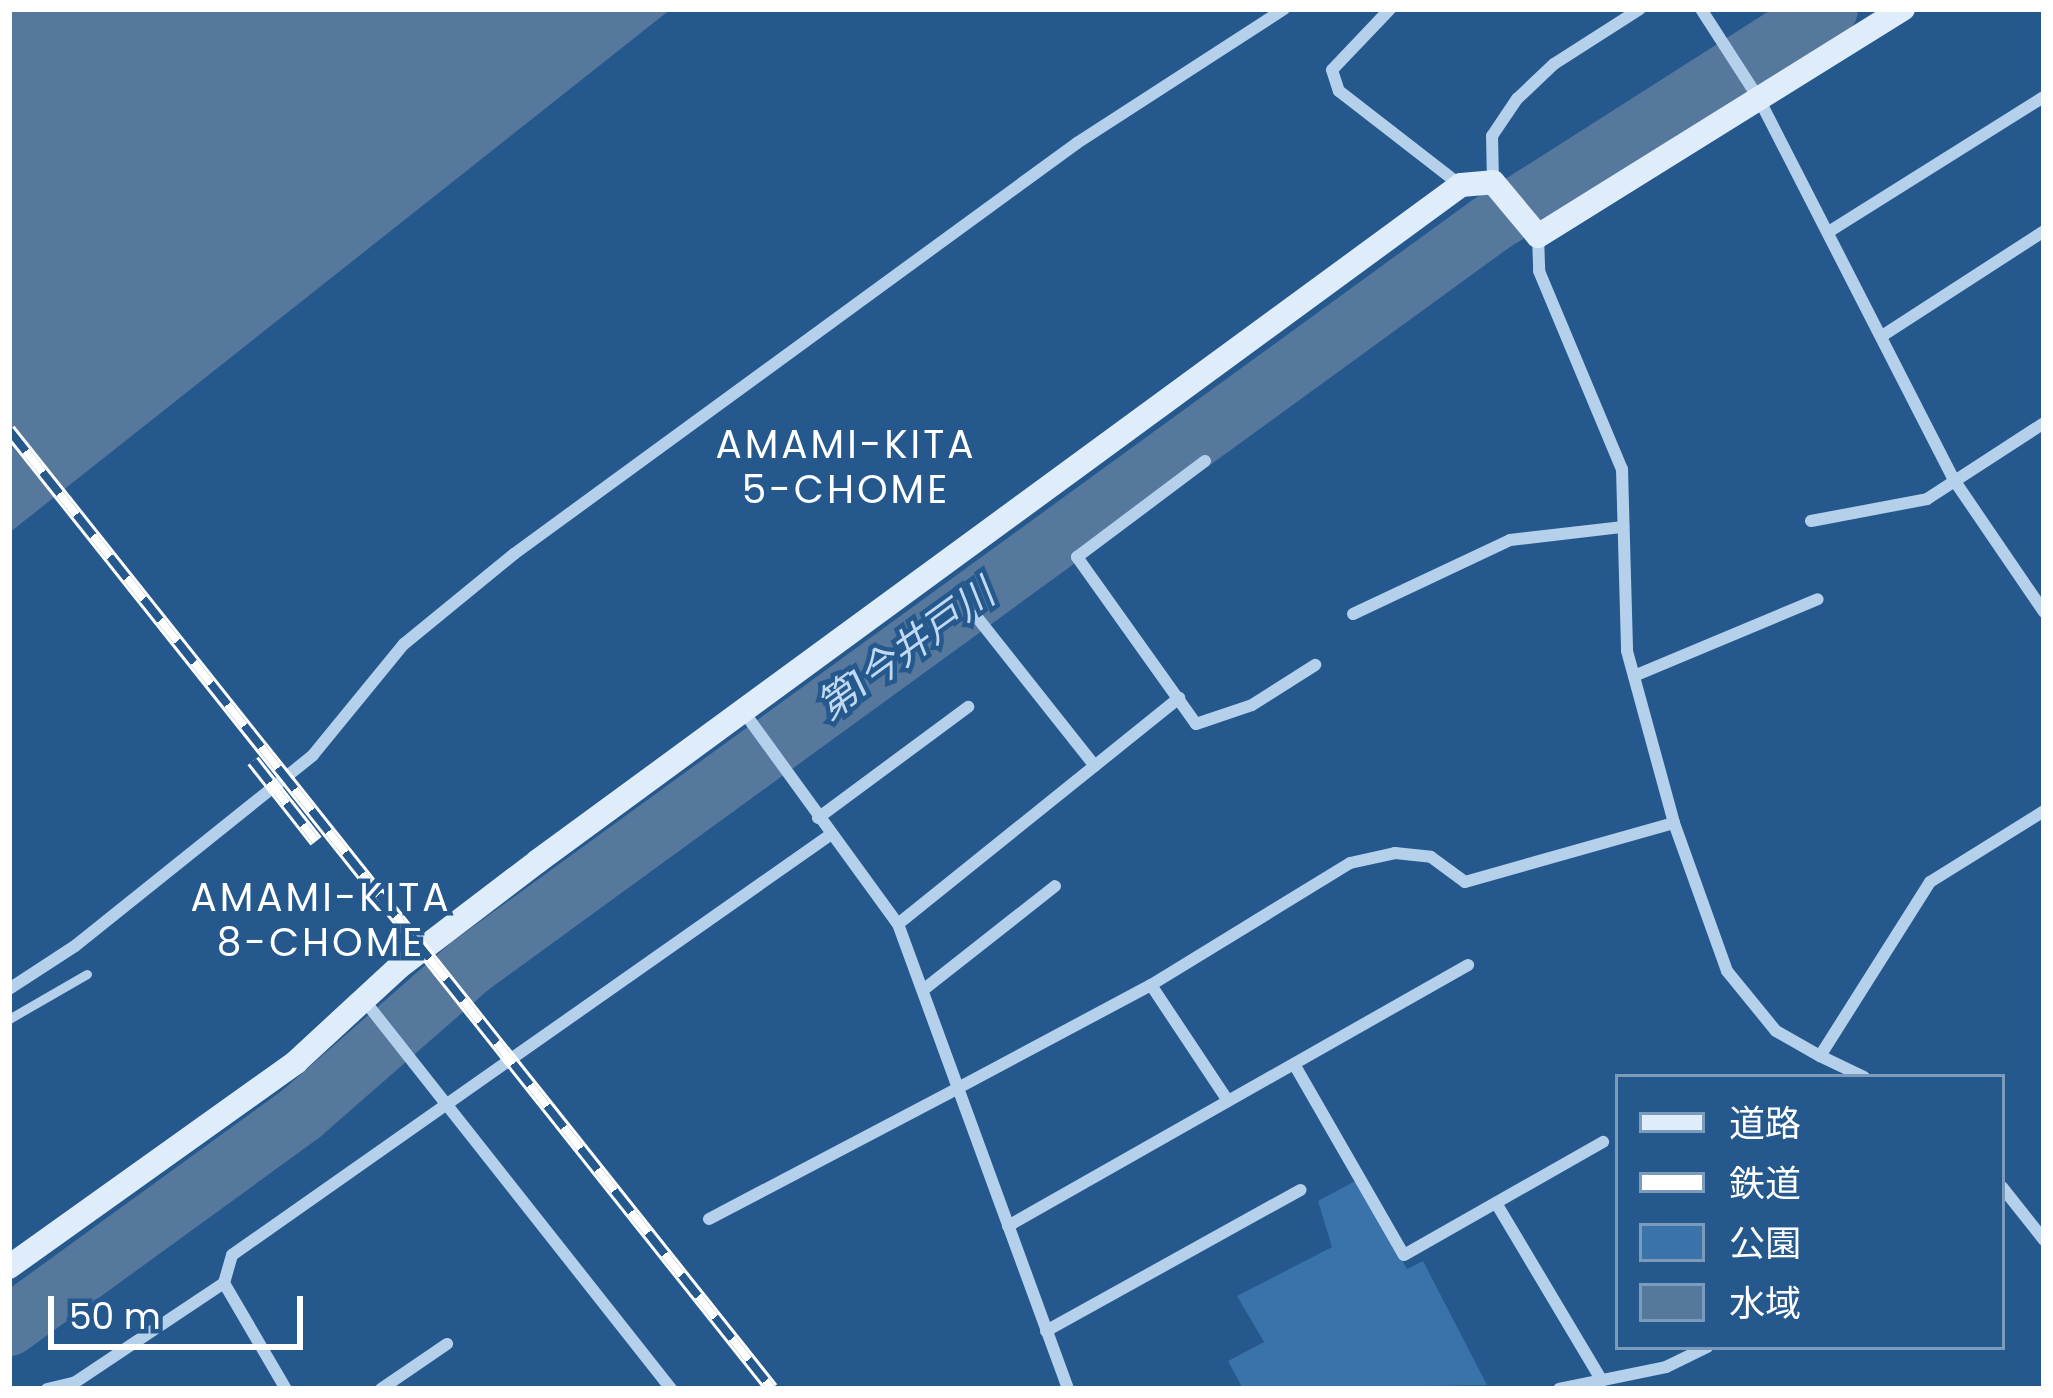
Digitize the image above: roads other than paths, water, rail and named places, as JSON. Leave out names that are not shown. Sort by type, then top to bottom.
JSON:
[{"type":"street","points":[[9,989],[75,946],[313,755],[404,644],[514,554],[1076,143],[1284,9]]},
{"type":"street","points":[[1390,9],[1331,70],[1339,91],[1461,185]]},
{"type":"street","points":[[1640,9],[1555,64],[1517,99],[1492,136],[1494,183],[1537,235],[1539,271],[1622,469],[1634,676],[1674,823],[1727,971],[1776,1031],[1858,1074]]},
{"type":"street","points":[[1701,9],[1758,98],[1830,231],[1954,480],[2044,612]]},
{"type":"street","points":[[1537,235],[1903,9]]},
{"type":"street","points":[[1830,231],[2044,97]]},
{"type":"street","points":[[9,1267],[371,1010],[538,861],[753,724],[1461,185],[1494,183]]},
{"type":"street","points":[[1885,334],[2044,231]]},
{"type":"street","points":[[1811,521],[1927,499],[2044,424]]},
{"type":"street","points":[[1205,461],[1077,557],[1196,724],[1252,705],[1315,665]]},
{"type":"street","points":[[1353,614],[1510,540],[1623,527]]},
{"type":"street","points":[[1634,676],[1818,599]]},
{"type":"street","points":[[976,616],[1095,766]]},
{"type":"street","points":[[898,923],[1179,698]]},
{"type":"street","points":[[818,818],[968,707]]},
{"type":"street","points":[[753,724],[830,836],[898,923],[1068,1389]]},
{"type":"street","points":[[1820,1056],[1930,882],[2044,811]]},
{"type":"street","points":[[709,1219],[1151,985],[1350,862],[1395,853],[1431,856],[1465,882],[1674,823]]},
{"type":"street","points":[[47,1389],[74,1383],[224,1283],[232,1255],[830,836]]},
{"type":"street","points":[[923,990],[1055,886]]},
{"type":"street","points":[[1008,1226],[1468,965]]},
{"type":"street","points":[[1151,985],[1228,1100]]},
{"type":"street","points":[[371,1010],[445,1110],[671,1389]]},
{"type":"street","points":[[1294,1064],[1404,1256],[1603,1142]]},
{"type":"street","points":[[1046,1331],[1300,1190]]},
{"type":"street","points":[[2005,1191],[2044,1240]]},
{"type":"street","points":[[1496,1203],[1602,1381]]},
{"type":"street","points":[[224,1283],[286,1389]]},
{"type":"street","points":[[381,1389],[447,1344]]},
{"type":"street","points":[[1558,1389],[1666,1367],[1701,1350]]},
{"type":"lane","points":[[9,1018],[87,974]]},
{"type":"water","points":[[9,9],[671,9],[9,533]]},
{"type":"waterway","name":"第1今井戸川","points":[[9,1326],[302,1113],[470,966],[1489,225],[1828,9]]},
{"type":"railway","points":[[9,430],[772,1389]]},
{"type":"railway","points":[[253,761],[316,841]]},
{"type":"district","name":"AMAMI-KITA 5-CHOME","points":[[846,468]]},
{"type":"district","name":"AMAMI-KITA 8-CHOME","points":[[321,922]]}]
